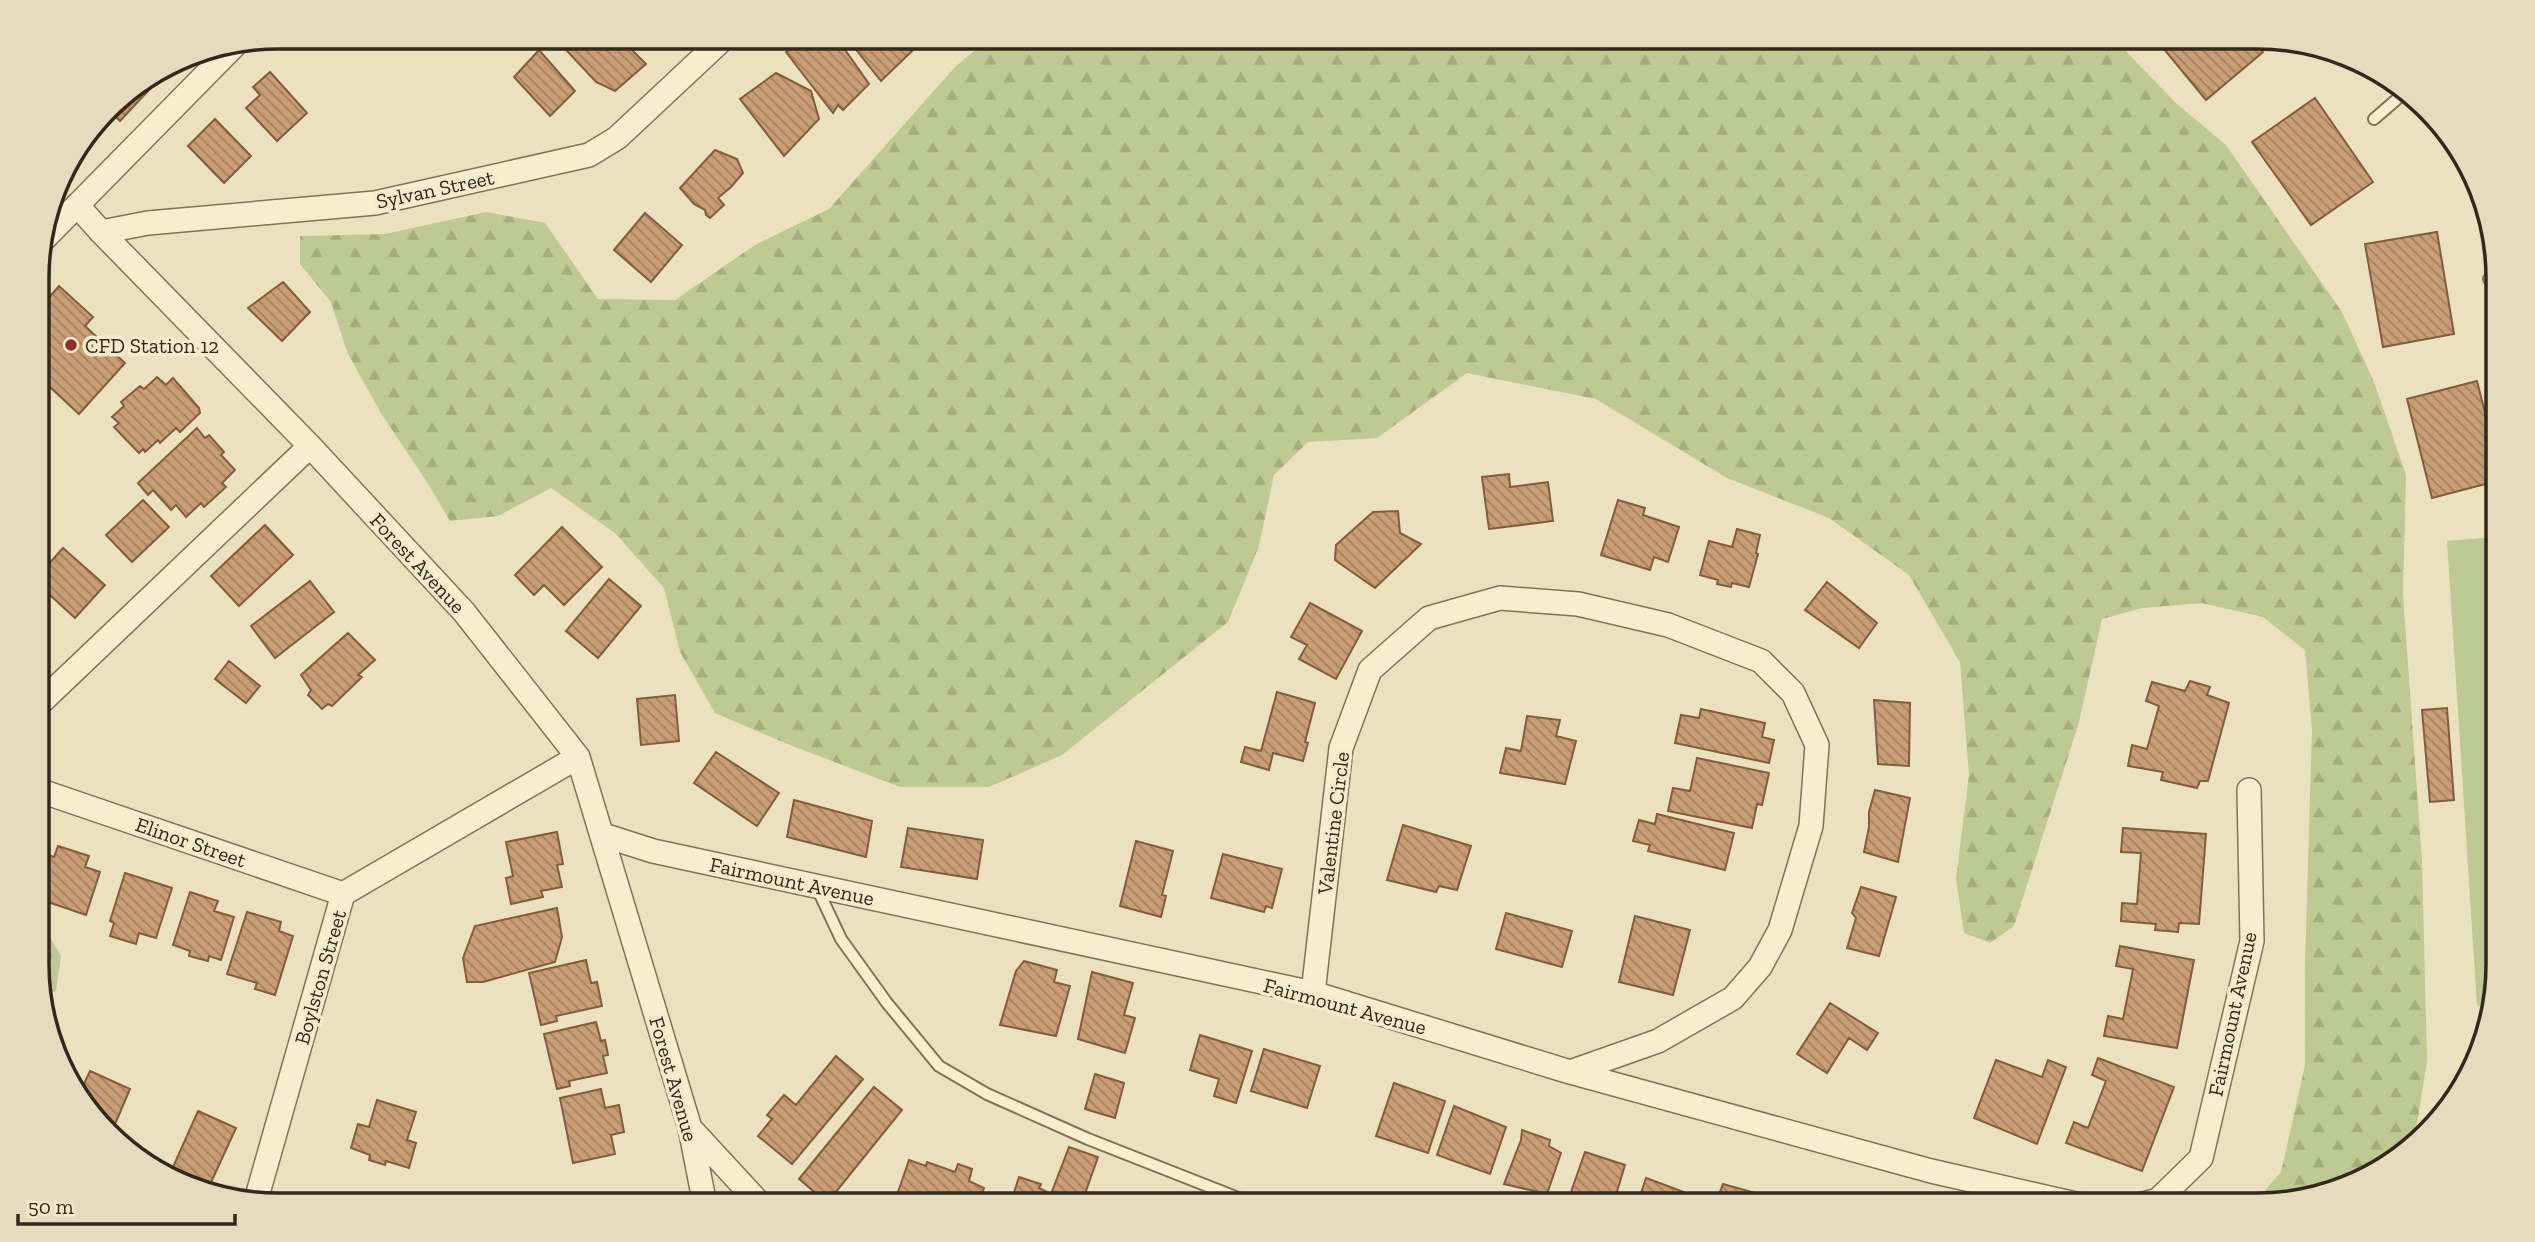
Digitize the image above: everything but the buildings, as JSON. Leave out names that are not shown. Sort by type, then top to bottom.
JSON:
[{"type":"street","name":"Sylvan Street","points":[[101,232],[148,223],[375,202],[589,155],[617,138],[712,49]]},
{"type":"street","points":[[54,228],[224,56]]},
{"type":"street","name":"Forest Avenue","points":[[77,205],[310,446],[464,612],[578,757],[690,1128],[703,1193]]},
{"type":"street","points":[[49,695],[310,446]]},
{"type":"street","name":"Valentine Circle","points":[[1312,993],[1341,748],[1370,670],[1429,618],[1500,598],[1578,604],[1668,625],[1761,661],[1793,693],[1817,745],[1811,826],[1780,930],[1760,967],[1733,998],[1658,1041],[1570,1072]]},
{"type":"street","name":"Boylston Street","points":[[258,1192],[344,894],[578,757]]},
{"type":"street","name":"Fairmount Avenue","points":[[2165,1193],[2201,1158],[2252,941],[2249,790]]},
{"type":"street","name":"Elinor Street","points":[[49,794],[344,894]]},
{"type":"street","name":"Fairmount Avenue","points":[[603,835],[653,851],[1312,993],[1570,1072],[1931,1171],[2027,1193]]},
{"type":"street","points":[[690,1128],[750,1193]]},
{"type":"lane","points":[[2374,119],[2398,98]]},
{"type":"lane","points":[[816,886],[841,939],[887,1003],[939,1066],[987,1094],[1088,1139],[1225,1193]]},
{"type":"green space","points":[[977,49],[2124,49],[2176,103],[2226,145],[2342,312],[2374,382],[2406,475],[2403,594],[2422,861],[2427,1060],[2416,1128],[2384,1154],[2331,1181],[2302,1189],[2263,1193],[2281,1172],[2305,1065],[2305,963],[2312,730],[2305,650],[2263,617],[2202,603],[2142,608],[2102,619],[2079,722],[2014,926],[1990,943],[1964,933],[1956,879],[1969,775],[1960,662],[1909,575],[1829,518],[1727,478],[1596,399],[1467,373],[1377,438],[1308,442],[1274,475],[1259,546],[1228,622],[1062,755],[989,787],[900,787],[715,713],[680,652],[664,588],[615,533],[551,488],[498,516],[450,521],[382,415],[347,352],[331,302],[300,264],[300,236],[385,234],[486,212],[545,223],[598,299],[675,300],[755,245],[829,209],[955,67]]},
{"type":"green space","points":[[2486,538],[2486,964],[2482,1006],[2477,1006],[2447,541]]},
{"type":"green space","points":[[49,936],[61,956],[56,991],[51,992]]},
{"type":"place","name":"CFD Station 12","points":[[71,345]]}]
